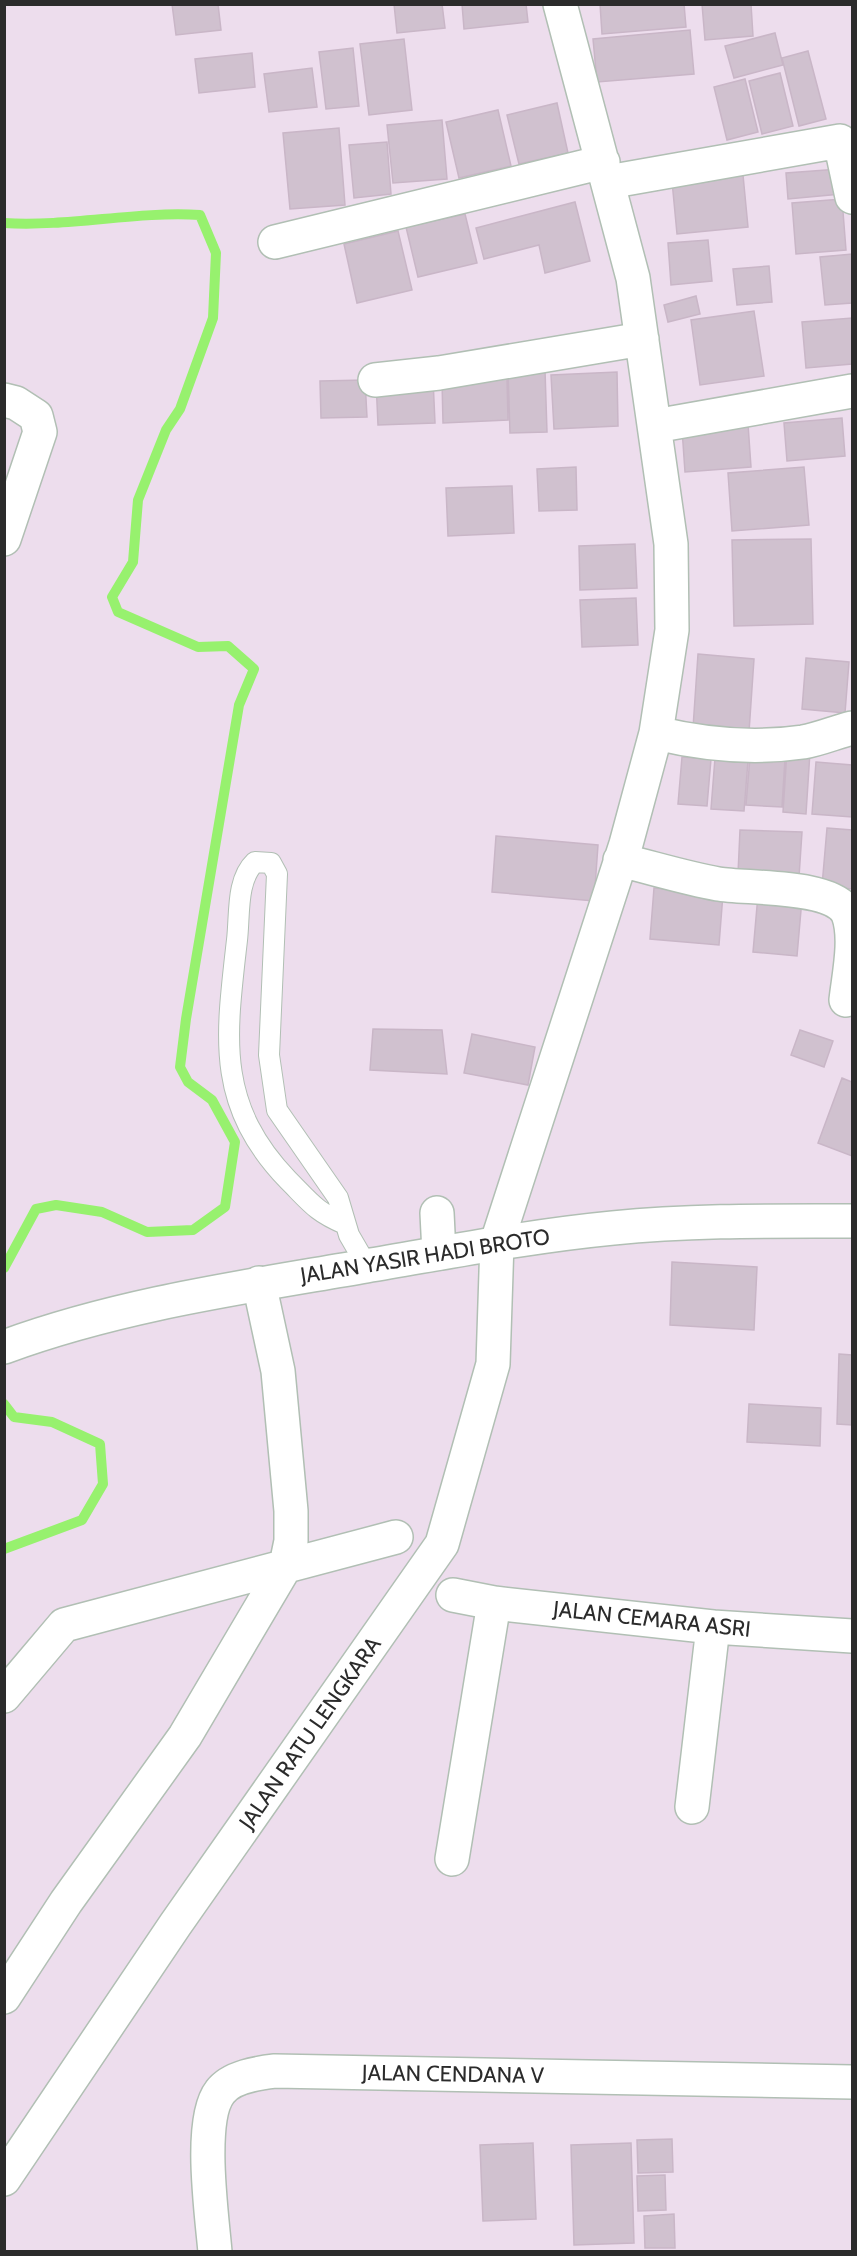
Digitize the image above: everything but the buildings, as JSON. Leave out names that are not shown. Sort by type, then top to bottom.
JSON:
[{"type":"street","name":"JALAN RATU LENGKARA","points":[[4,2179],[175,1924],[442,1544],[493,1364],[497,1242],[620,860],[656,733],[672,620],[671,544],[633,278],[560,4]]},
{"type":"street","points":[[275,242],[605,172],[840,141],[852,197]]},
{"type":"street","points":[[375,380],[439,373],[642,339]]},
{"type":"street","points":[[655,426],[852,391]]},
{"type":"street","points":[[4,400],[16,403],[36,416],[40,432],[4,539]]},
{"type":"street","points":[[656,733],[693,742],[775,744],[805,741],[852,728]]},
{"type":"street","points":[[620,860],[719,884],[809,892],[838,902],[848,913],[852,932],[846,1000]]},
{"type":"street","points":[[437,1213],[439,1253]]},
{"type":"street","name":"JALAN YASIR HADI BROTO","points":[[17,1342],[125,1311],[259,1283],[497,1242],[614,1228],[738,1220],[852,1221]]},
{"type":"street","points":[[4,1997],[66,1902],[186,1736],[286,1565],[291,1541],[291,1511],[278,1371],[259,1283]]},
{"type":"street","points":[[4,1696],[64,1625],[396,1538]]},
{"type":"street","name":"JALAN CEMARA ASRI","points":[[453,1595],[494,1603],[713,1627],[852,1636]]},
{"type":"street","points":[[452,1859],[494,1603]]},
{"type":"street","points":[[692,1806],[713,1627]]},
{"type":"street","name":"JALAN CENDANA V","points":[[215,2252],[207,2153],[214,2102],[221,2090],[257,2073],[275,2071],[852,2082]]},
{"type":"lane","points":[[345,1224],[321,1214],[269,1160],[249,1130],[235,1093],[231,1074],[231,993],[243,879],[255,862],[271,863],[277,874],[269,1055],[277,1110],[338,1198],[345,1224],[367,1266]]},
{"type":"waterway","points":[[4,223],[29,224],[151,215],[200,215],[216,253],[213,318],[180,409],[166,430],[138,500],[133,562],[112,597],[118,612],[198,647],[228,646],[254,669],[239,705],[180,1067],[188,1082],[212,1100],[235,1142],[225,1207],[193,1230],[147,1232],[102,1212],[56,1205],[36,1209],[4,1268]]},
{"type":"waterway","points":[[4,1404],[14,1417],[52,1422],[100,1444],[103,1484],[82,1520],[4,1549]]}]
